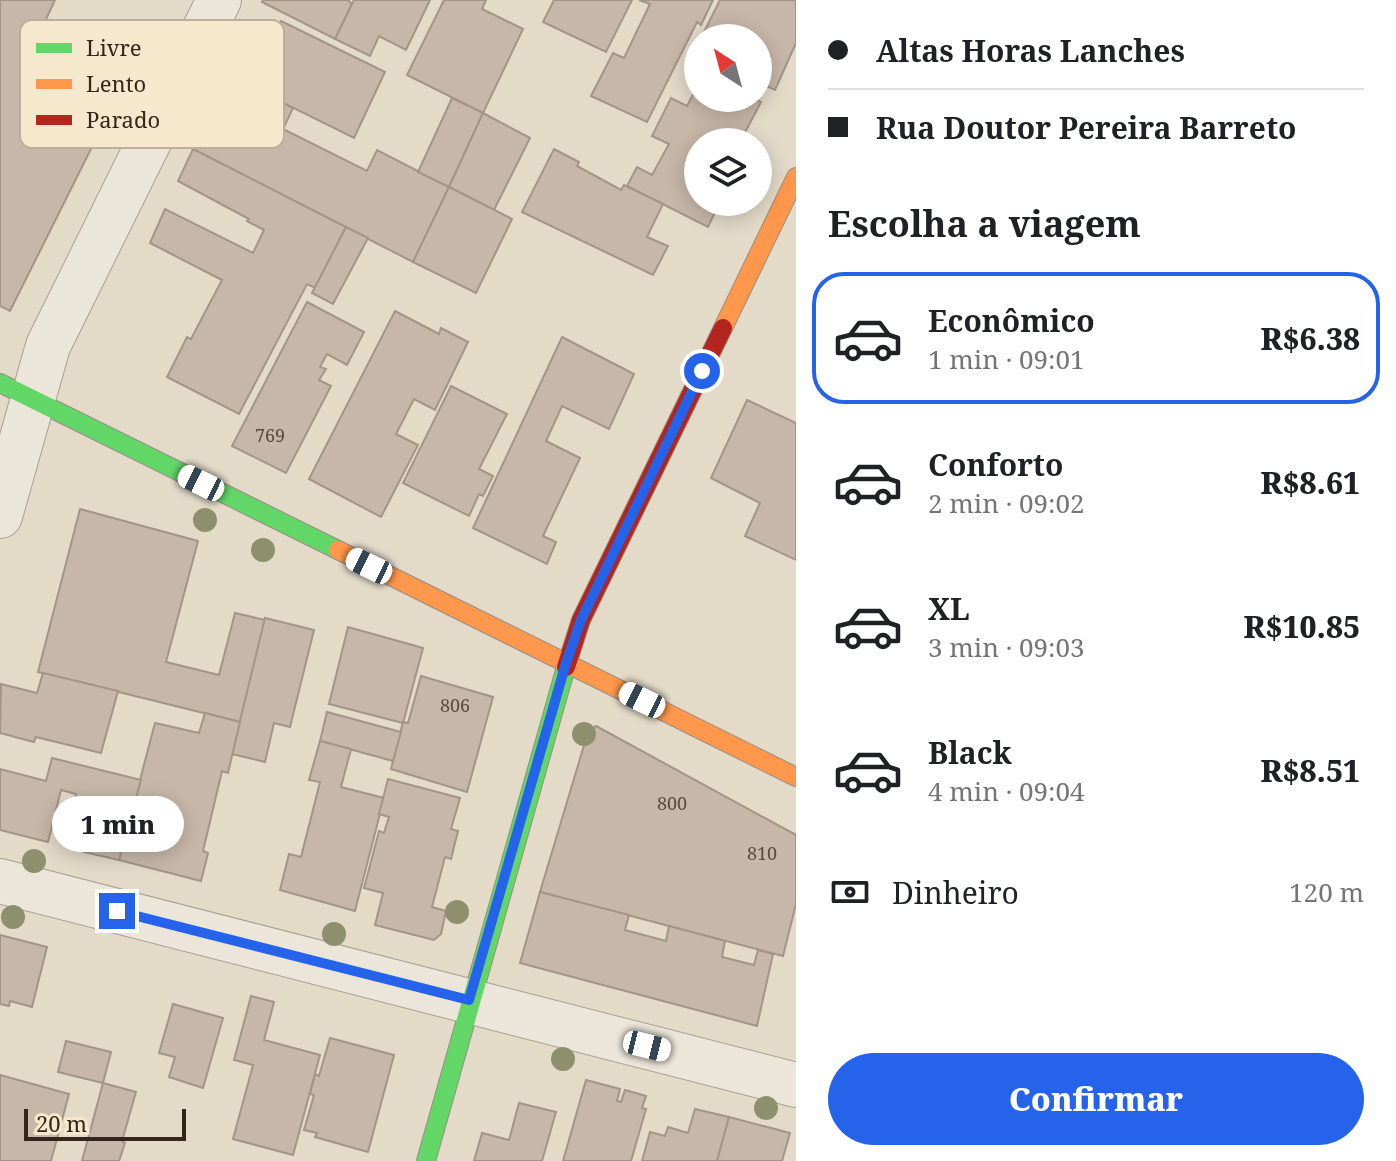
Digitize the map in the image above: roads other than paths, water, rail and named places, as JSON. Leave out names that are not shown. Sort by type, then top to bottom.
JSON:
[{"type":"street","points":[[209,20],[219,0]]},
{"type":"street","points":[[0,516],[16,391],[48,346],[146,148]]},
{"type":"street","points":[[426,1161],[469,1000],[581,620],[796,177]]},
{"type":"street","points":[[16,391],[796,777]]},
{"type":"street","points":[[0,881],[796,1085]]}]
